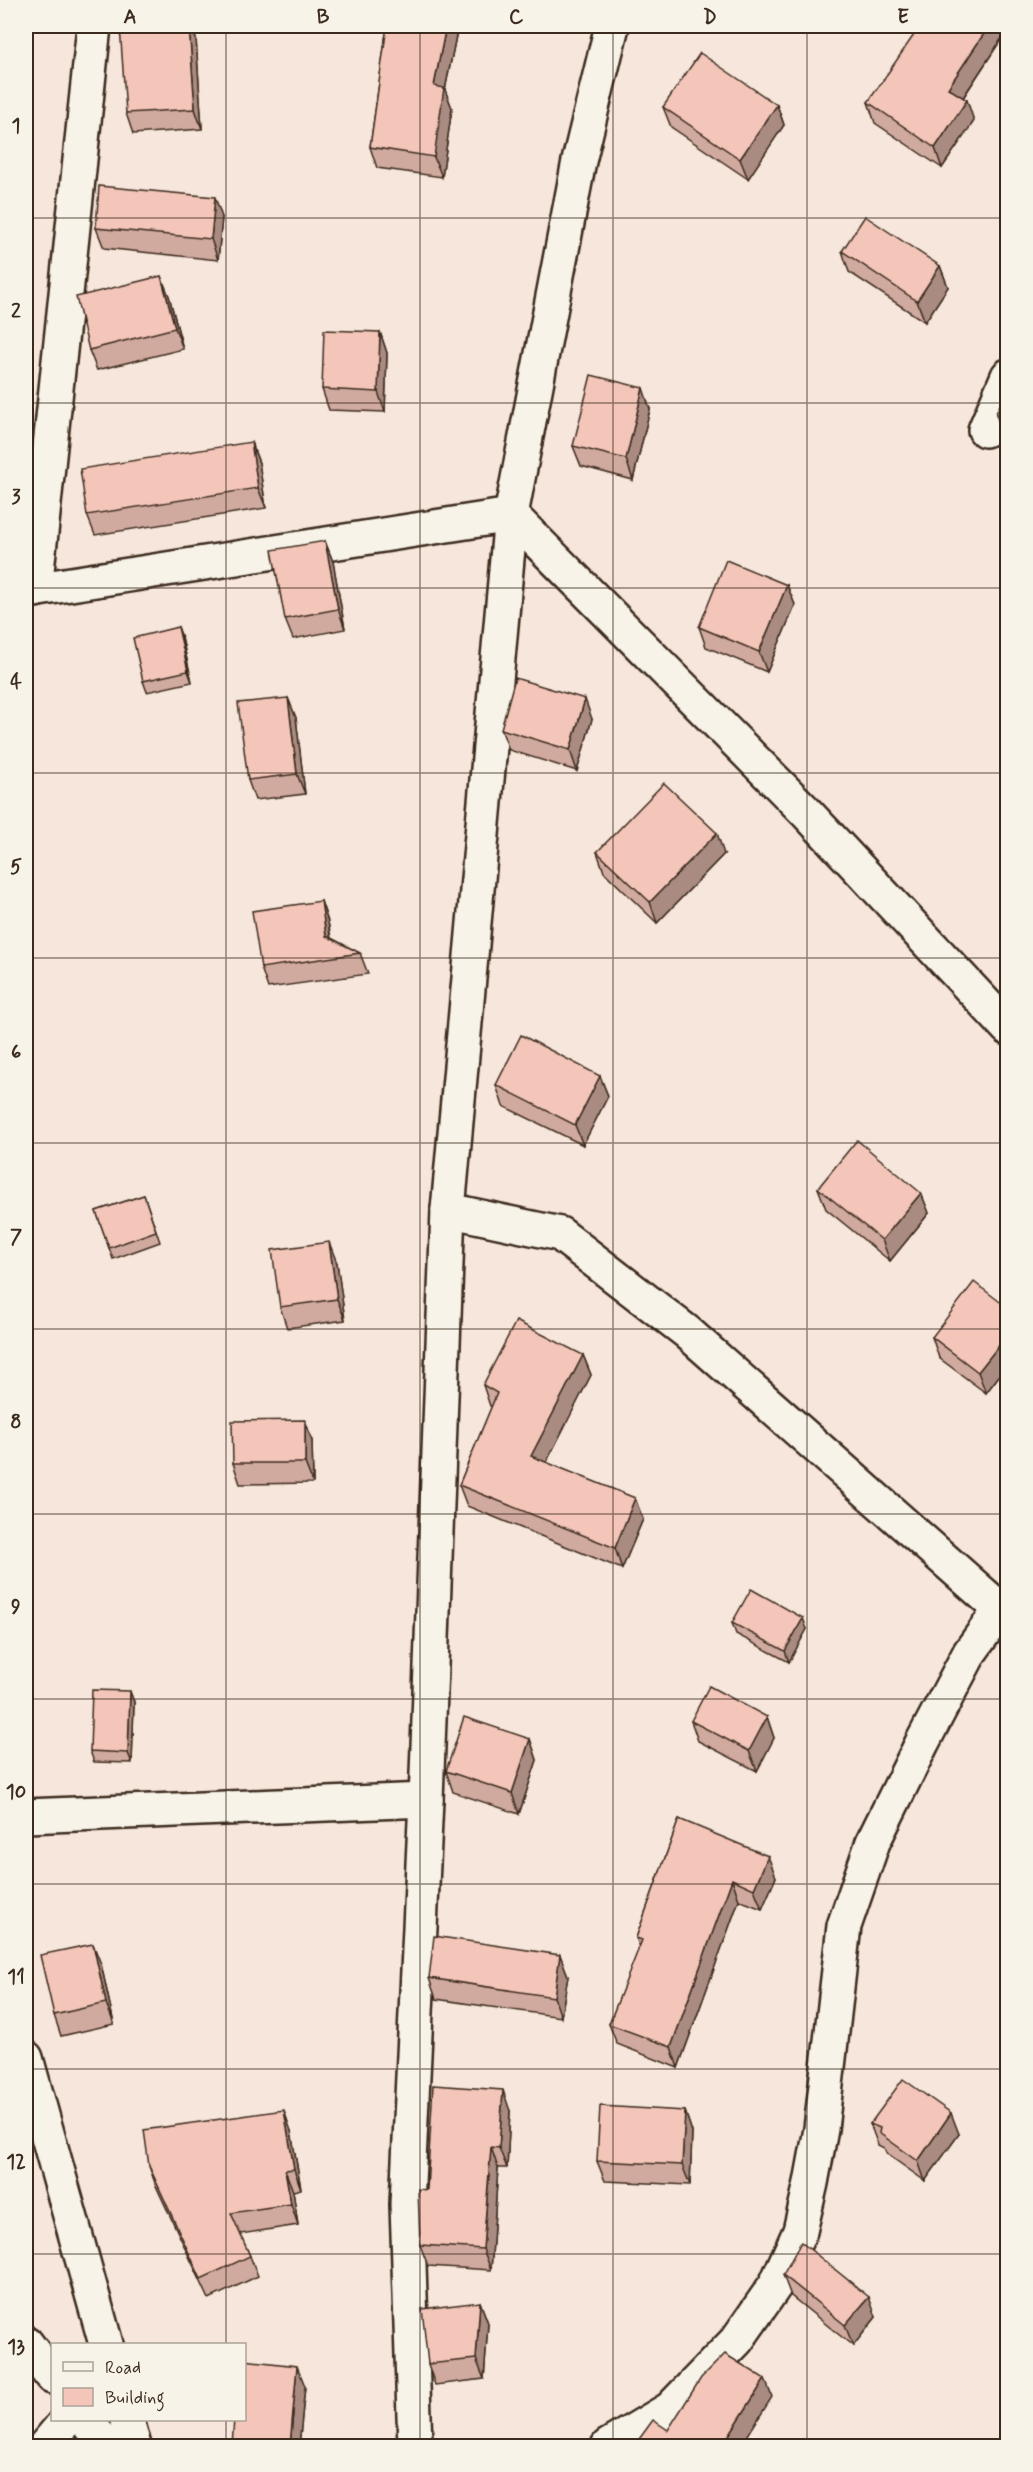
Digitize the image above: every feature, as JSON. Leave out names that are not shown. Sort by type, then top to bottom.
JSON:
[{"type":"street","points":[[94,26],[30,591],[511,515]]},
{"type":"street","points":[[415,2446],[406,2204],[426,1800],[448,1210],[511,515],[579,161],[612,26]]},
{"type":"street","points":[[985,430],[1008,376]]},
{"type":"street","points":[[511,515],[806,811],[1008,1028]]},
{"type":"street","points":[[448,1210],[560,1234],[687,1332],[1004,1613],[970,1652],[922,1743],[873,1842],[844,1926],[820,2129],[811,2183],[800,2230],[776,2283],[737,2340],[670,2409],[608,2446]]},
{"type":"street","points":[[26,1816],[426,1800]]},
{"type":"street","points":[[26,2058],[106,2343]]},
{"type":"street","points":[[26,2343],[51,2376]]},
{"type":"street","points":[[45,2446],[66,2421]]},
{"type":"street","points":[[87,2421],[106,2446]]},
{"type":"street","points":[[127,2421],[134,2446]]},
{"type":"building","points":[[120,26],[189,26],[195,109],[126,113]]},
{"type":"building","points":[[387,26],[446,26],[434,86],[444,88],[434,157],[370,147]]},
{"type":"building","points":[[920,26],[989,26],[948,88],[967,100],[935,148],[868,102]]},
{"type":"building","points":[[700,53],[777,105],[740,159],[663,107]]},
{"type":"building","points":[[99,186],[215,197],[211,239],[96,228]]},
{"type":"building","points":[[865,216],[940,266],[917,301],[842,251]]},
{"type":"building","points":[[161,276],[175,328],[89,350],[76,297]]},
{"type":"building","points":[[324,330],[380,332],[378,392],[322,389]]},
{"type":"building","points":[[591,375],[643,388],[626,459],[573,446]]},
{"type":"building","points":[[1008,387],[1008,422],[996,414]]},
{"type":"building","points":[[251,442],[258,488],[87,515],[80,469]]},
{"type":"building","points":[[325,541],[338,609],[285,619],[272,550]]},
{"type":"building","points":[[726,560],[787,585],[759,652],[699,627]]},
{"type":"building","points":[[178,627],[188,671],[143,681],[133,638]]},
{"type":"building","points":[[515,678],[585,699],[570,750],[501,729]]},
{"type":"building","points":[[288,698],[297,774],[248,780],[238,703]]},
{"type":"building","points":[[664,783],[717,833],[650,902],[597,852]]},
{"type":"building","points":[[321,901],[326,936],[360,953],[261,968],[252,911]]},
{"type":"building","points":[[521,1035],[600,1076],[575,1125],[496,1085]]},
{"type":"building","points":[[857,1140],[921,1193],[882,1240],[818,1188]]},
{"type":"building","points":[[144,1195],[156,1231],[109,1248],[96,1211]]},
{"type":"building","points":[[329,1242],[337,1299],[280,1307],[272,1250]]},
{"type":"building","points":[[974,1282],[1008,1308],[1008,1334],[978,1372],[932,1337]]},
{"type":"building","points":[[516,1321],[583,1355],[531,1456],[635,1498],[615,1548],[459,1485],[497,1393],[483,1385]]},
{"type":"building","points":[[305,1420],[305,1463],[233,1463],[232,1421]]},
{"type":"building","points":[[751,1589],[803,1618],[785,1651],[732,1623]]},
{"type":"building","points":[[709,1686],[767,1717],[749,1751],[691,1721]]},
{"type":"building","points":[[92,1690],[130,1691],[128,1753],[90,1751]]},
{"type":"building","points":[[464,1717],[530,1739],[512,1793],[446,1771]]},
{"type":"building","points":[[679,1819],[768,1856],[754,1889],[732,1879],[671,2047],[609,2024],[642,1940],[636,1938]]},
{"type":"building","points":[[434,1936],[560,1955],[554,1997],[429,1978]]},
{"type":"building","points":[[93,1944],[106,2003],[54,2015],[40,1955]]},
{"type":"building","points":[[903,2079],[951,2113],[918,2161],[879,2133],[880,2128],[870,2124]]},
{"type":"building","points":[[433,2085],[503,2090],[499,2148],[491,2147],[483,2249],[420,2245],[418,2189],[427,2190]]},
{"type":"building","points":[[600,2106],[685,2111],[682,2165],[597,2161]]},
{"type":"building","points":[[284,2110],[294,2169],[285,2170],[291,2204],[231,2213],[250,2256],[201,2279],[149,2166],[144,2130]]},
{"type":"building","points":[[801,2242],[869,2297],[845,2325],[783,2275]]},
{"type":"building","points":[[480,2302],[476,2359],[428,2364],[422,2309]]},
{"type":"building","points":[[725,2354],[765,2379],[722,2446],[634,2446],[653,2420],[668,2430],[701,2378]]},
{"type":"building","points":[[246,2360],[297,2366],[290,2446],[232,2444],[234,2421],[246,2421]]}]
